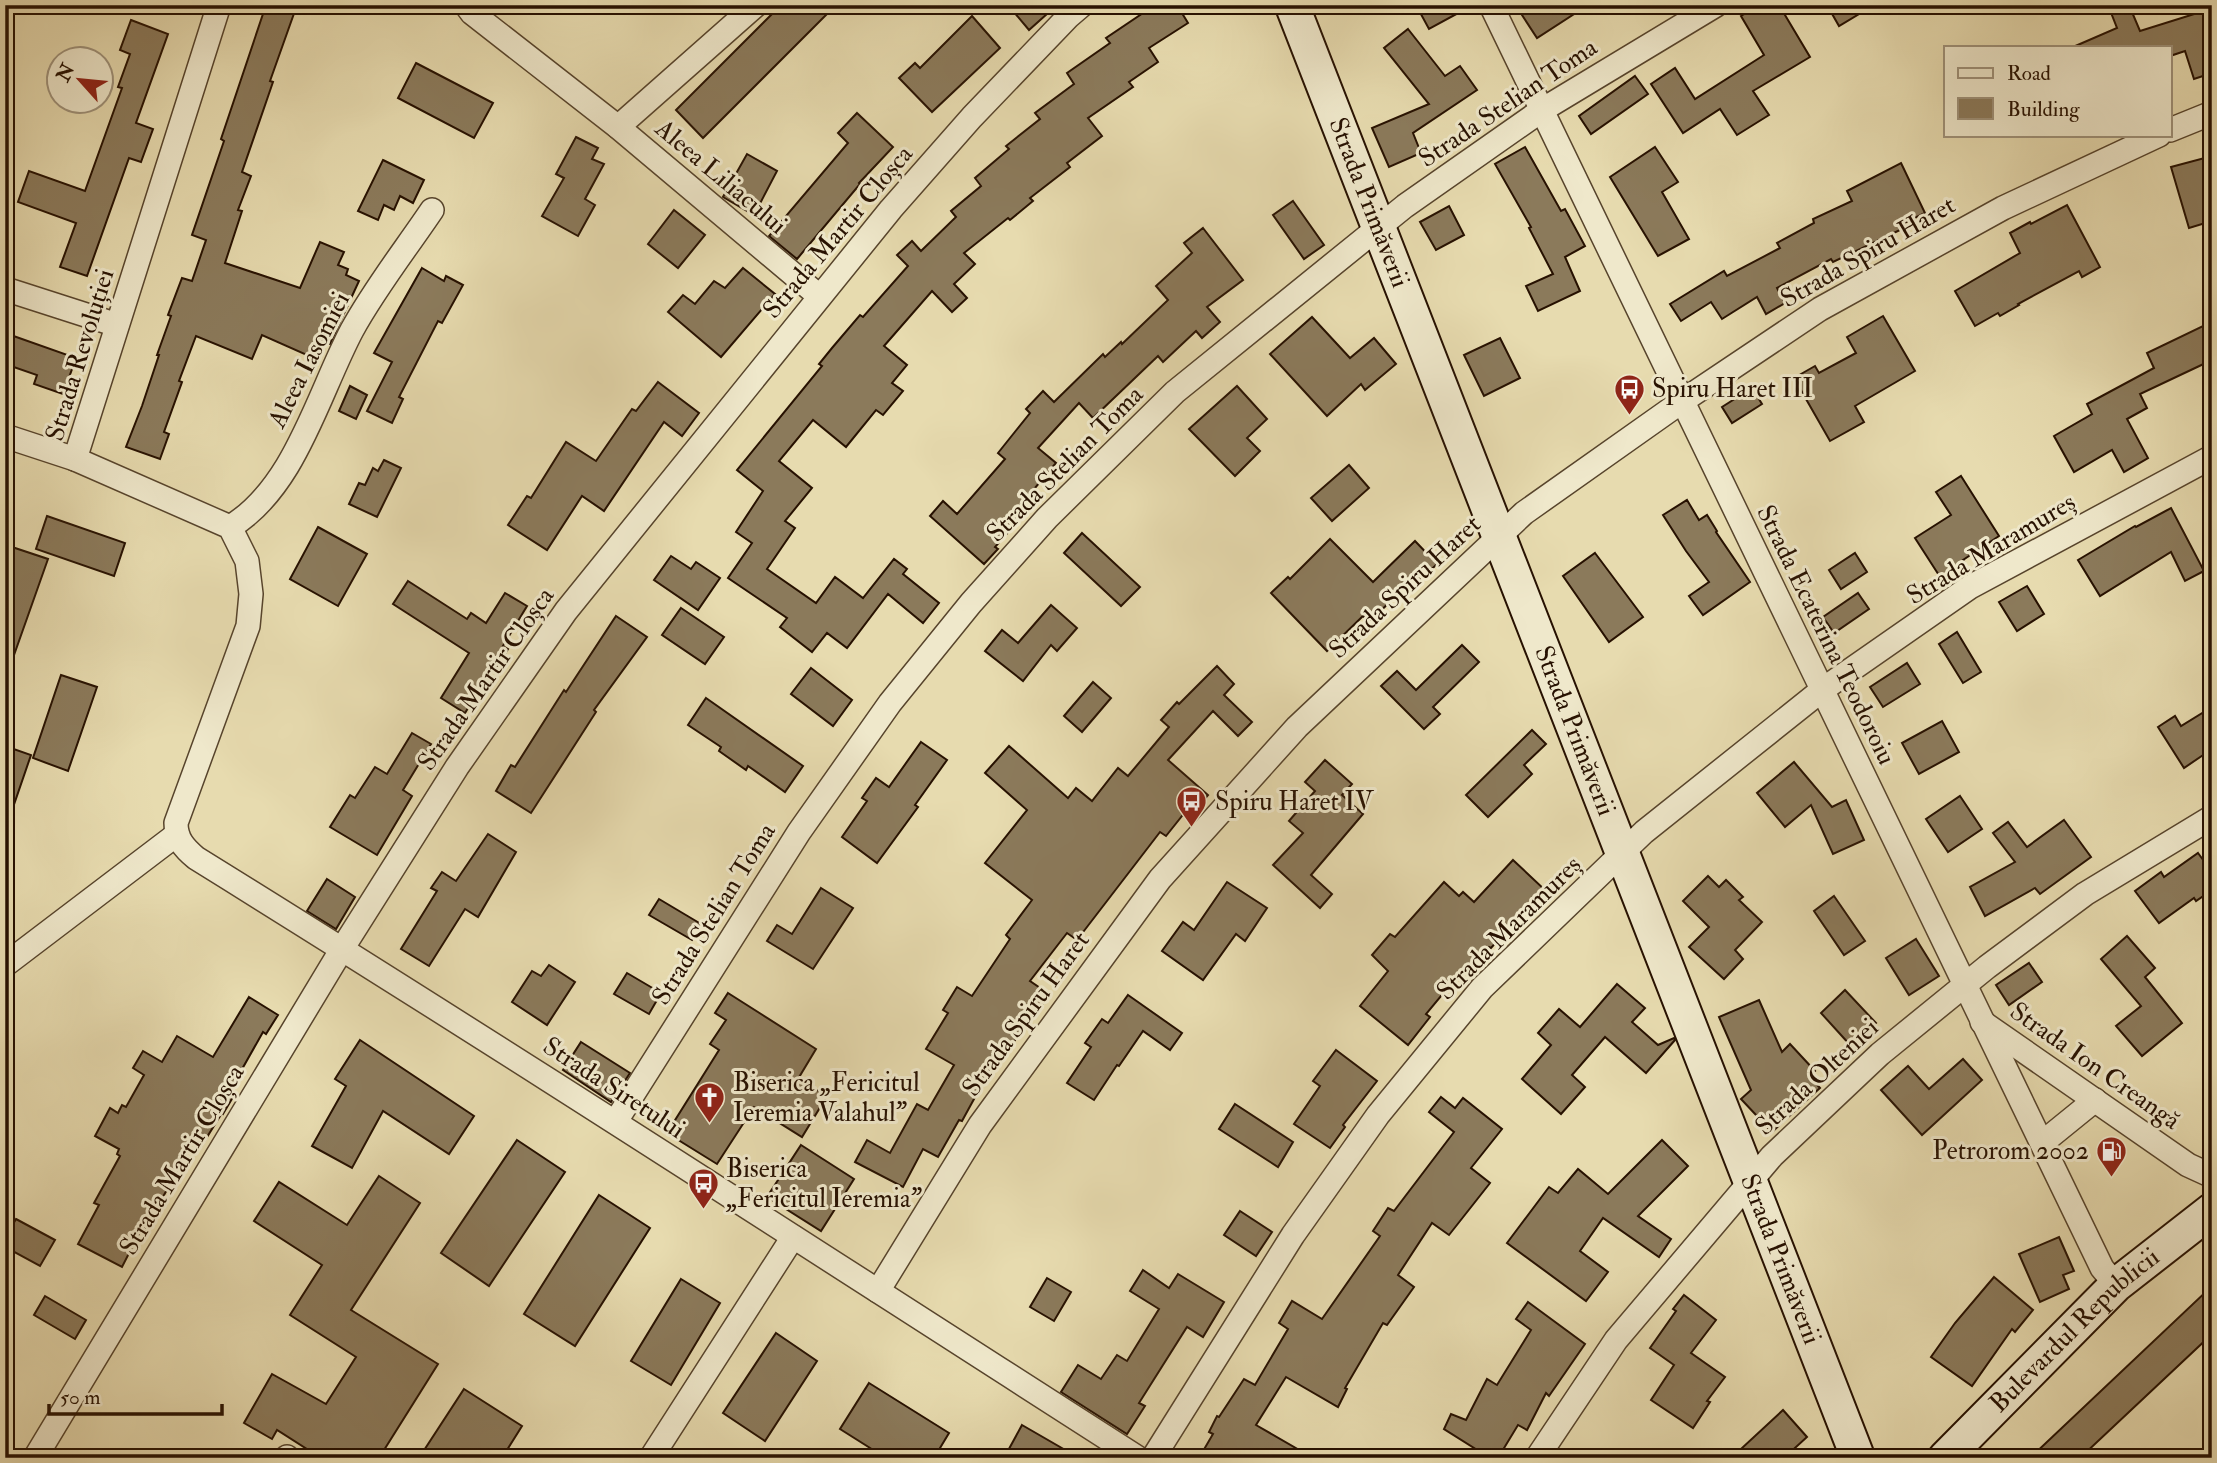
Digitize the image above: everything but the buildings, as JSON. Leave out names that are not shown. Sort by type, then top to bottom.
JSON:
[{"type":"main road","name":"Strada Primăverii","points":[[1292,5],[1858,1458]]},
{"type":"main road","name":"Bulevardul Republicii","points":[[1945,1458],[2116,1285],[2212,1210]]},
{"type":"street","name":"Strada Revoluției","points":[[219,5],[75,459],[230,527]]},
{"type":"street","name":"Aleea Liliacului","points":[[466,5],[472,13],[618,127],[819,296]]},
{"type":"street","name":"Aleea Liliacului","points":[[618,127],[756,5]]},
{"type":"street","name":"Strada Martir Cloșca","points":[[35,1458],[342,949],[457,767],[566,611],[891,209],[972,117],[1082,5]]},
{"type":"street","name":"Strada Ecaterina Teodoroiu","points":[[1491,5],[1964,986],[2102,1268],[2116,1285]]},
{"type":"street","name":"Strada Stelian Toma","points":[[616,1121],[799,832],[890,703],[971,603],[1047,518],[1175,392],[1379,230],[1405,206],[1542,110],[1716,5]]},
{"type":"street","points":[[2172,129],[2212,113]]},
{"type":"street","name":"Strada Spiru Haret","points":[[878,1291],[980,1125],[1160,879],[1297,727],[1524,513],[1819,309],[2003,208],[2158,136]]},
{"type":"street","name":"Aleea Iasomiei","points":[[230,527],[245,518],[265,498],[283,472],[370,299],[432,210]]},
{"type":"street","points":[[5,289],[117,325]]},
{"type":"street","points":[[5,436],[75,459]]},
{"type":"street","name":"Strada Maramureș","points":[[1153,1458],[1293,1235],[1378,1115],[1482,988],[1622,852],[1822,691],[1970,587],[2212,457]]},
{"type":"street","points":[[230,527],[247,561],[251,594],[248,626],[181,805],[176,835],[196,858],[342,949]]},
{"type":"street","name":"Strada Olteniei","points":[[1537,1458],[1616,1340],[1772,1156],[1880,1054],[1964,986],[2085,894],[2212,817]]},
{"type":"street","points":[[5,965],[176,835]]},
{"type":"street","name":"Strada Siretului","points":[[342,949],[616,1121],[1138,1458]]},
{"type":"street","name":"Strada Ion Creangă","points":[[1982,1022],[2188,1165],[2212,1176]]},
{"type":"street","points":[[2042,1143],[2095,1100]]},
{"type":"street","points":[[651,1458],[793,1237]]},
{"type":"place","name":"Spiru Haret III","points":[[1629,416]]},
{"type":"place","name":"Spiru Haret IV","points":[[1192,829]]},
{"type":"place","name":"Biserica „Fericitul Ieremia Valahul”","points":[[710,1125]]},
{"type":"place","name":"Petrorom 2002","points":[[2112,1178]]},
{"type":"place","name":"Biserica „Fericitul Ieremia”","points":[[703,1211]]}]
